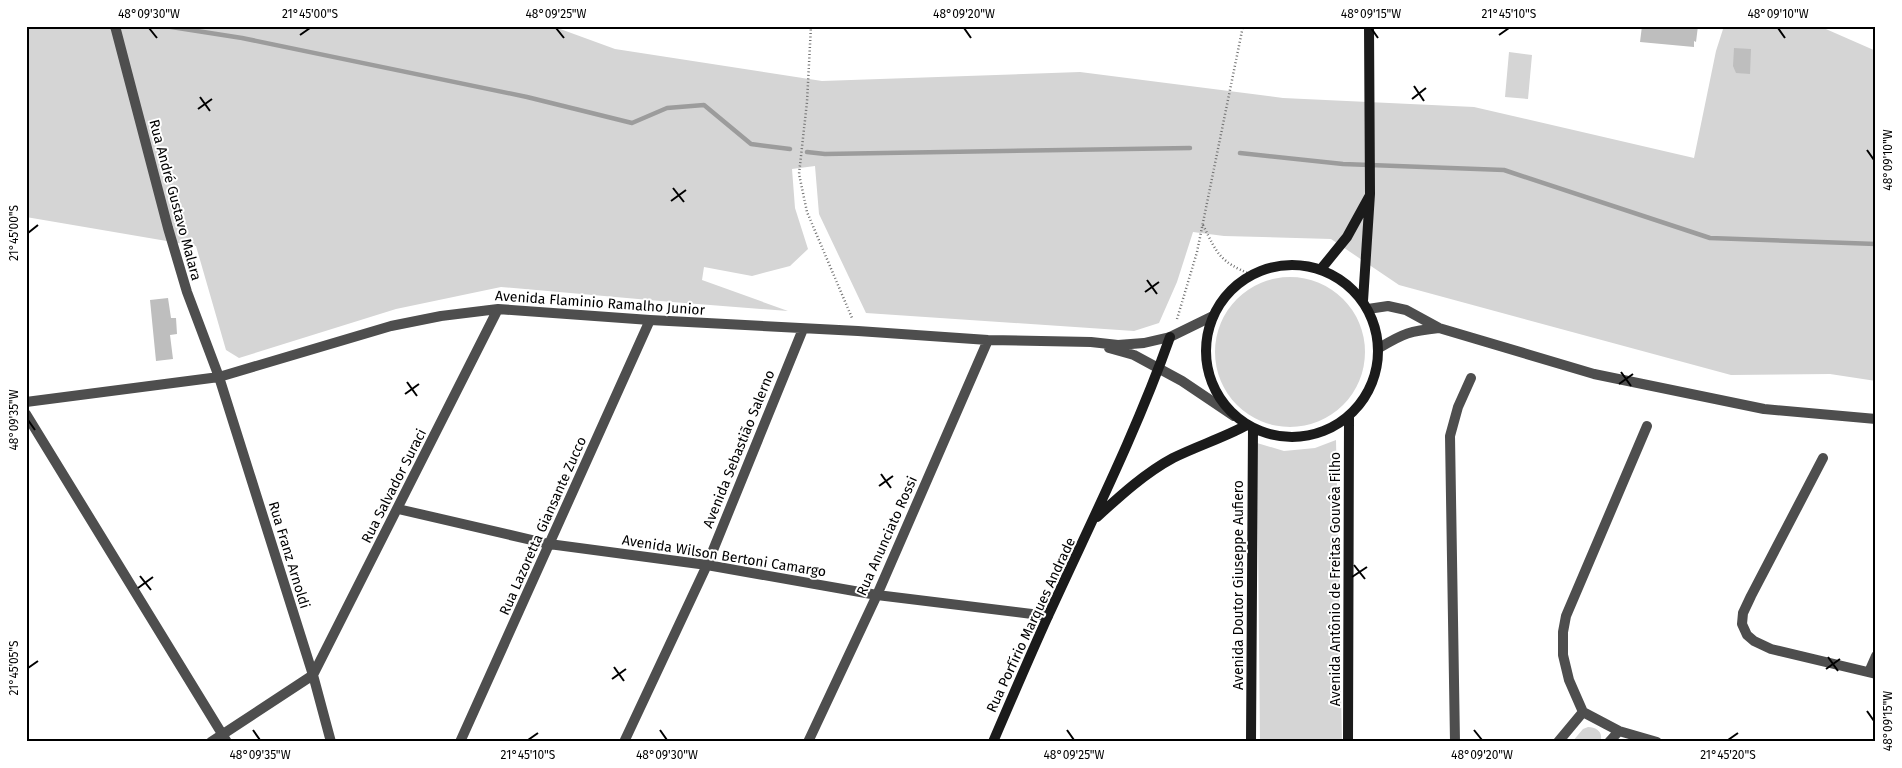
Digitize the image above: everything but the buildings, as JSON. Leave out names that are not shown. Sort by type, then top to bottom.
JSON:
[{"type":"street","name":"Rua André Gustavo Malara","points":[[115,26],[186,292],[219,377]]},
{"type":"street","points":[[1366,305],[1370,190],[1369,26]]},
{"type":"street","points":[[1321,269],[1347,237],[1370,190]]},
{"type":"street","points":[[1300,265],[1321,269],[1345,282],[1366,305],[1376,328],[1379,348],[1376,374],[1366,397],[1349,416],[1327,430],[1302,437],[1277,436],[1250,427],[1234,416],[1222,402],[1213,386],[1206,352],[1208,333],[1213,316],[1223,300],[1236,286],[1252,275],[1278,266],[1300,265]]},
{"type":"street","points":[[1366,305],[1388,306],[1406,310],[1439,328],[1603,376],[1764,409],[1876,418]]},
{"type":"street","name":"Avenida Flaminio Ramalho Junior","points":[[26,402],[219,377],[391,326],[441,316],[498,309],[988,340],[1091,342],[1118,345],[1144,343],[1170,337],[1213,316]]},
{"type":"street","name":"Rua Salvador Suraci","points":[[313,675],[498,309]]},
{"type":"street","name":"Rua Lazoretta Giansante Zucco","points":[[460,742],[650,320]]},
{"type":"street","points":[[1379,348],[1399,336],[1412,331],[1439,328]]},
{"type":"street","name":"Avenida Sebastião Salerno","points":[[624,742],[707,565],[803,329]]},
{"type":"street","name":"Rua Porfírio Marques Andrade","points":[[992,742],[1094,519],[1159,369],[1170,337]]},
{"type":"street","name":"Rua Anunciato Rossi","points":[[808,742],[877,595],[988,340]]},
{"type":"street","name":"Avenida Flaminio Ramalho Junior","points":[[1091,342],[1134,355],[1182,381],[1234,416]]},
{"type":"street","name":"Rua Franz Arnoldi","points":[[219,377],[313,675],[331,742]]},
{"type":"street","points":[[1455,742],[1450,436],[1458,406],[1472,378]]},
{"type":"street","points":[[26,414],[225,738]]},
{"type":"street","name":"Avenida Antônio de Freitas Gouvêa Filho","points":[[1348,742],[1349,416]]},
{"type":"street","points":[[1647,426],[1566,616],[1563,632],[1563,655],[1569,680],[1583,712],[1619,731],[1657,742]]},
{"type":"street","name":"Rua Porfírio Marques Andrade","points":[[1094,519],[1137,483],[1173,459],[1250,427]]},
{"type":"street","name":"Avenida Doutor Giuseppe Aufiero","points":[[1250,427],[1251,742]]},
{"type":"street","points":[[1823,458],[1743,613],[1742,624],[1747,635],[1754,641],[1771,649],[1872,673],[1876,656]]},
{"type":"street","name":"Avenida Wilson Bertoni Camargo","points":[[398,509],[550,544],[707,565],[877,595],[1048,616]]},
{"type":"street","points":[[211,742],[225,738],[313,675]]},
{"type":"street","points":[[1558,742],[1583,712]]},
{"type":"street","points":[[1609,742],[1619,731]]},
{"type":"path","points":[[811,26],[807,102],[799,174],[807,212],[845,306],[858,331]]},
{"type":"path","points":[[1170,337],[1181,310],[1197,252],[1243,26]]},
{"type":"path","points":[[1203,224],[1218,256],[1234,268],[1252,275]]},
{"type":"shaded area","points":[[26,26],[552,26],[615,49],[822,81],[1080,72],[1283,98],[1474,107],[1694,158],[1716,51],[1724,26],[1819,26],[1876,51],[1876,381],[1830,374],[1731,375],[1399,285],[1331,239],[1224,236],[1193,232],[1177,282],[1159,323],[1134,331],[866,313],[819,214],[815,166],[792,169],[795,208],[808,249],[790,266],[752,276],[704,267],[702,280],[788,311],[501,287],[396,309],[239,358],[226,350],[196,246],[26,217]]},
{"type":"shaded area","points":[[1509,52],[1532,55],[1528,99],[1505,97]]},
{"type":"shaded area","points":[[1290,277],[1319,283],[1343,299],[1359,323],[1365,352],[1359,381],[1343,405],[1319,421],[1290,427],[1261,421],[1237,405],[1221,381],[1215,352],[1221,323],[1237,299],[1261,283]]},
{"type":"shaded area","points":[[1336,440],[1342,742],[1260,742],[1257,443],[1284,451],[1315,448]]},
{"type":"shaded area","points":[[1588,727],[1599,731],[1601,736],[1600,742],[1572,742],[1583,729]]},
{"type":"waterway","points":[[165,26],[242,38],[527,97],[632,123],[667,108],[704,105],[751,144],[790,149]]},
{"type":"waterway","points":[[807,152],[825,154],[1190,148]]},
{"type":"waterway","points":[[1240,153],[1343,164],[1504,170],[1710,238],[1876,244]]}]
